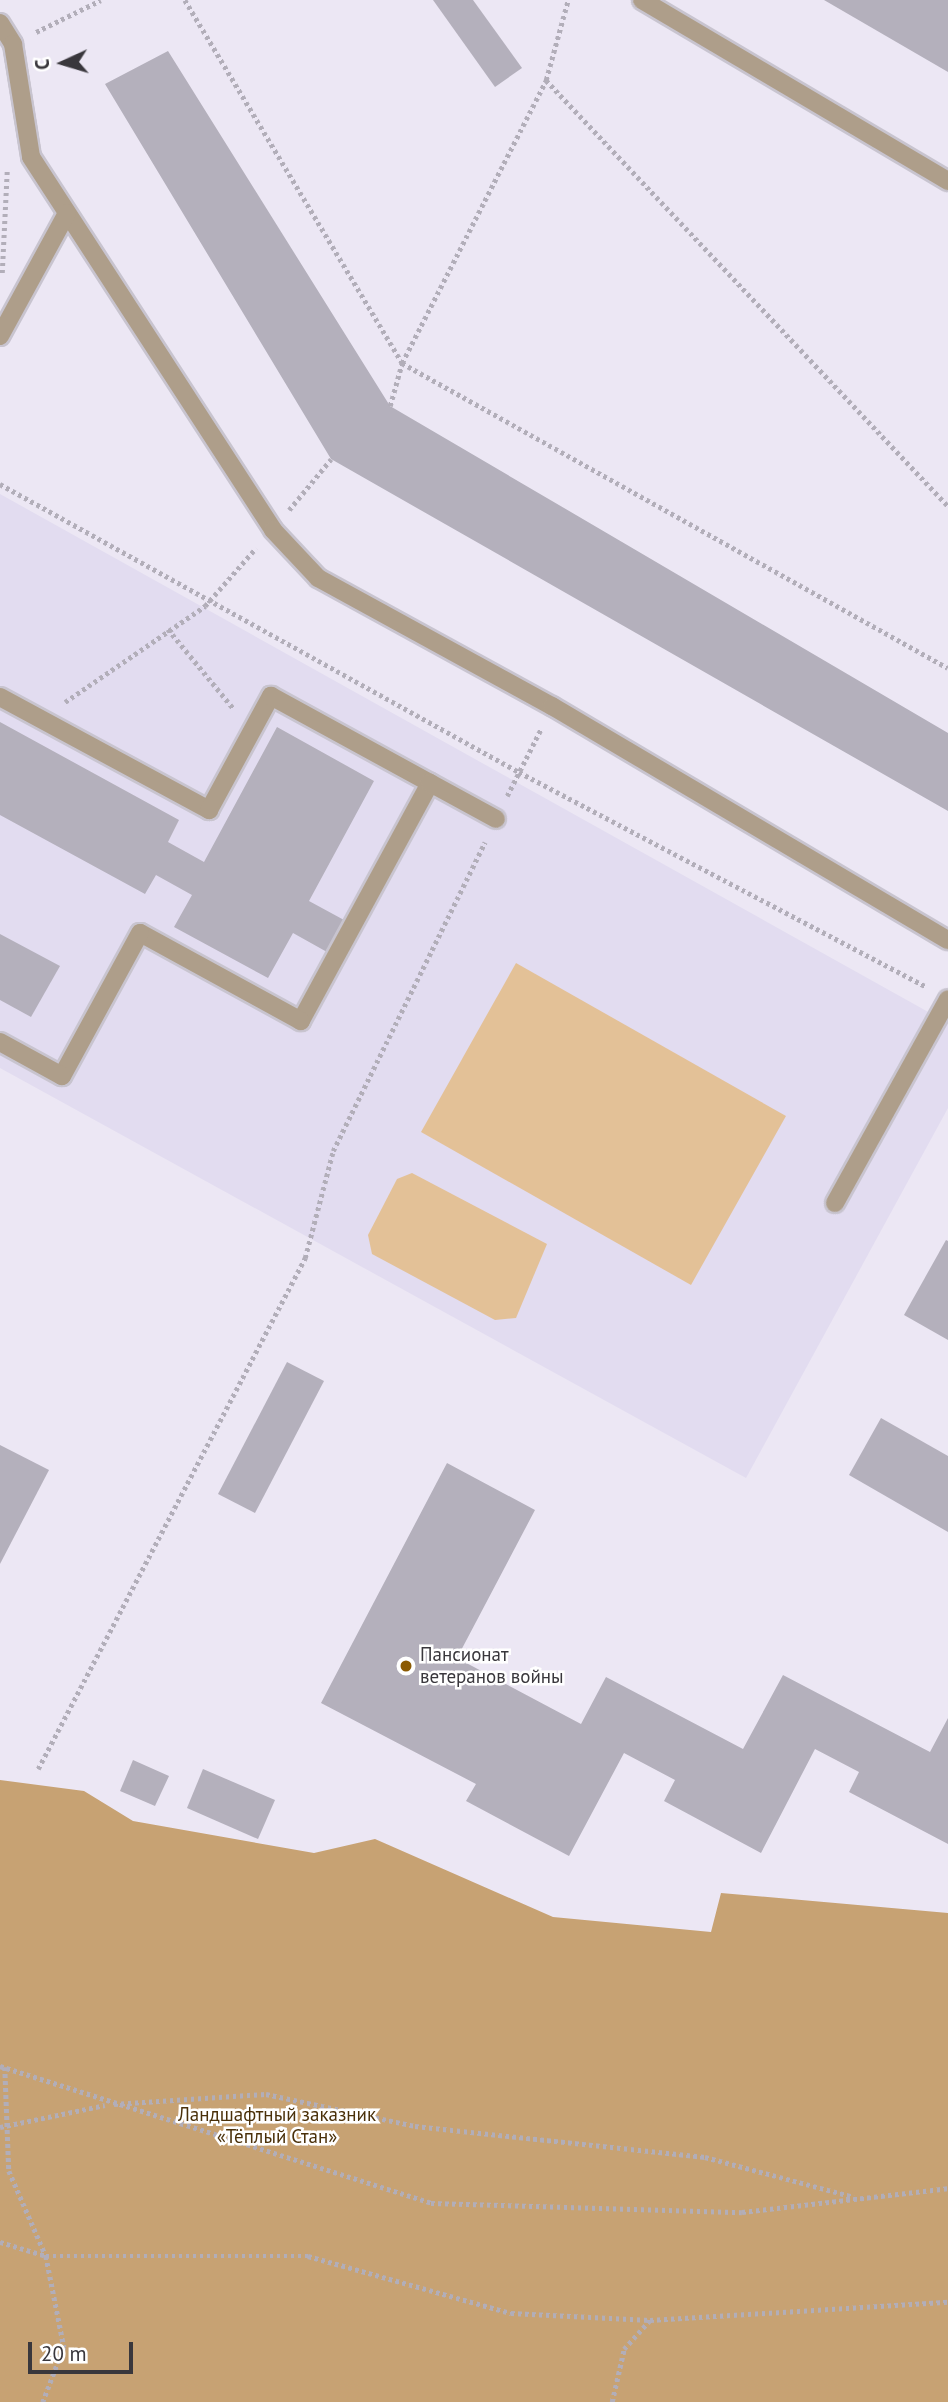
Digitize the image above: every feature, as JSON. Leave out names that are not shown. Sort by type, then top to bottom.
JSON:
[{"type":"lane","points":[[642,0],[948,181]]},
{"type":"lane","points":[[0,23],[13,44],[31,157],[272,530],[318,578],[552,706],[948,940]]},
{"type":"lane","points":[[0,336],[68,213]]},
{"type":"lane","points":[[0,696],[209,810],[271,696],[496,819]]},
{"type":"lane","points":[[0,1042],[62,1076],[140,933],[301,1021],[430,783]]},
{"type":"lane","points":[[835,1203],[942,995]]},
{"type":"path","points":[[185,0],[402,363],[948,668]]},
{"type":"path","points":[[390,406],[402,363],[546,80],[568,0]]},
{"type":"path","points":[[546,80],[948,506]]},
{"type":"path","points":[[40,719],[210,601],[331,459]]},
{"type":"path","points":[[0,484],[519,772],[942,995]]},
{"type":"path","points":[[168,629],[252,732]]},
{"type":"path","points":[[38,1769],[305,1258],[333,1151],[552,706]]},
{"type":"path","points":[[43,2402],[64,2347],[46,2256],[9,2171],[1,2126],[2,2067],[107,2104],[269,2147],[431,2203],[743,2212],[948,2188]]},
{"type":"path","points":[[1,2126],[107,2104],[266,2094],[415,2126],[705,2157],[860,2198]]},
{"type":"path","points":[[0,2242],[46,2256],[308,2256],[511,2313],[650,2320],[948,2302]]},
{"type":"path","points":[[612,2402],[624,2349],[650,2320]]},
{"type":"shaded area","points":[[0,494],[948,1023],[948,1108],[746,1478],[0,1068]]},
{"type":"shaded area","points":[[516,963],[786,1116],[691,1285],[421,1132]]},
{"type":"shaded area","points":[[412,1173],[547,1244],[516,1318],[495,1320],[372,1254],[368,1235],[397,1179]]},
{"type":"green space","name":"Ландшафтный заказник «Тёплый Стан»","points":[[0,1780],[84,1791],[133,1821],[314,1853],[375,1839],[553,1917],[711,1932],[721,1893],[948,1913],[948,2402],[0,2402]]},
{"type":"building","points":[[433,0],[473,0],[522,68],[495,87]]},
{"type":"building","points":[[824,0],[948,0],[948,72]]},
{"type":"building","points":[[168,51],[390,406],[948,733],[948,811],[331,459],[105,84]]},
{"type":"building","points":[[0,722],[179,820],[168,842],[204,862],[277,727],[374,781],[309,901],[344,920],[327,952],[293,933],[268,978],[174,927],[192,895],[156,875],[145,894],[0,815]]},
{"type":"building","points":[[0,934],[60,966],[31,1017],[0,1000]]},
{"type":"building","points":[[946,1240],[948,1241],[948,1340],[904,1315]]},
{"type":"building","points":[[287,1362],[324,1381],[255,1513],[218,1494]]},
{"type":"building","points":[[881,1418],[948,1456],[948,1532],[849,1475]]},
{"type":"building","points":[[0,1445],[49,1470],[0,1564]]},
{"type":"building","name":"Пансионат ветеранов войны","points":[[447,1463],[535,1510],[457,1658],[581,1724],[606,1677],[743,1749],[783,1675],[930,1752],[948,1718],[948,1844],[849,1792],[859,1772],[815,1749],[761,1853],[664,1801],[675,1780],[624,1753],[569,1856],[466,1801],[476,1784],[321,1703]]},
{"type":"building","points":[[133,1760],[169,1776],[155,1806],[120,1791]]},
{"type":"building","points":[[203,1769],[275,1800],[258,1839],[187,1808]]},
{"type":"place","name":"Пансионат ветеранов войны","points":[[406,1666]]}]
